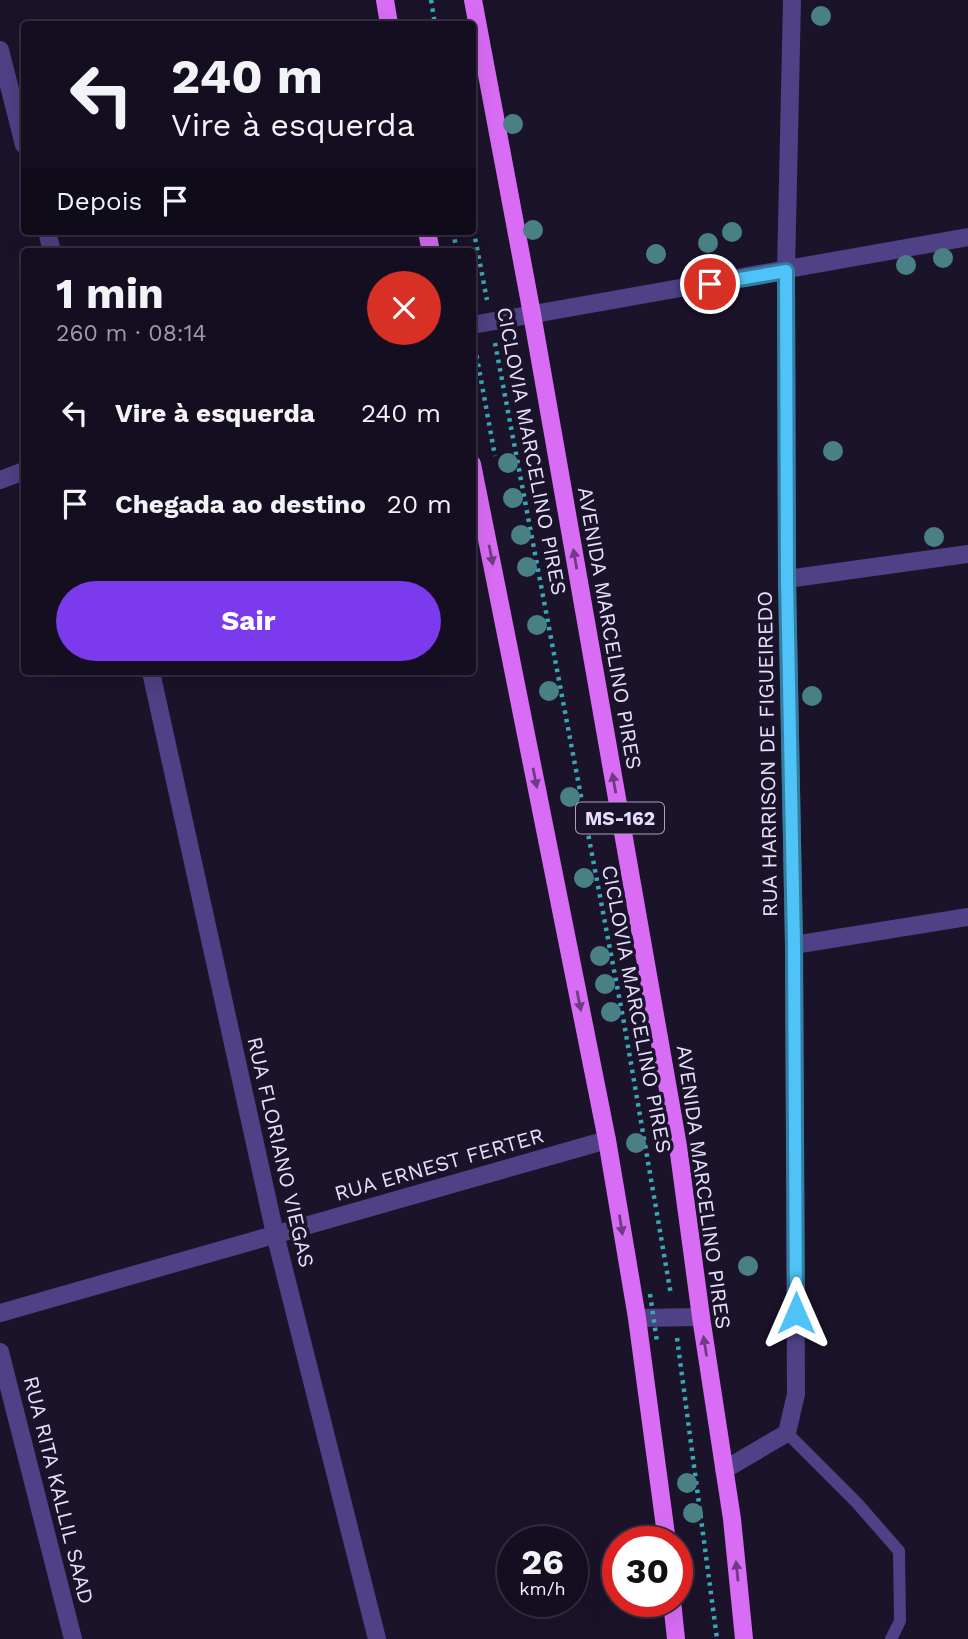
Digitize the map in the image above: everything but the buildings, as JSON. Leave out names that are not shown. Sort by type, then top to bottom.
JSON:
[{"type":"main road","points":[[385,0],[388,21]]},
{"type":"main road","name":"AVENIDA MARCELINO PIRES","points":[[472,0],[532,314],[678,1146],[724,1470],[744,1639]]},
{"type":"main road","name":"MS-162","points":[[476,484],[607,1140],[637,1318],[665,1526]]},
{"type":"main road","points":[[674,1617],[676,1639]]},
{"type":"street","name":"RUA HARRISON DE FIGUEIREDO","points":[[787,1433],[796,1394],[786,271],[792,0]]},
{"type":"street","points":[[0,50],[21,133]]},
{"type":"street","points":[[476,324],[968,237]]},
{"type":"street","points":[[0,480],[21,472]]},
{"type":"street","points":[[787,579],[968,554]]},
{"type":"street","name":"RUA FLORIANO VIEGAS","points":[[153,675],[275,1234],[377,1639]]},
{"type":"street","points":[[794,945],[968,916]]},
{"type":"street","name":"RUA ERNEST FERTER","points":[[0,1313],[607,1140]]},
{"type":"street","points":[[637,1318],[701,1317]]},
{"type":"street","name":"RUA RITA KALLIL SAAD","points":[[0,1352],[73,1639]]},
{"type":"street","points":[[724,1470],[787,1433]]},
{"type":"lane","points":[[787,1433],[858,1503],[899,1551],[900,1621],[891,1639]]},
{"type":"path","points":[[430,0],[434,21]]},
{"type":"path","name":"CICLOVIA MARCELINO PIRES","points":[[474,235],[663,1237],[716,1639]]},
{"type":"path","points":[[650,1294],[657,1342]]},
{"type":"route","points":[[710,284],[786,271],[796,1313]]}]
